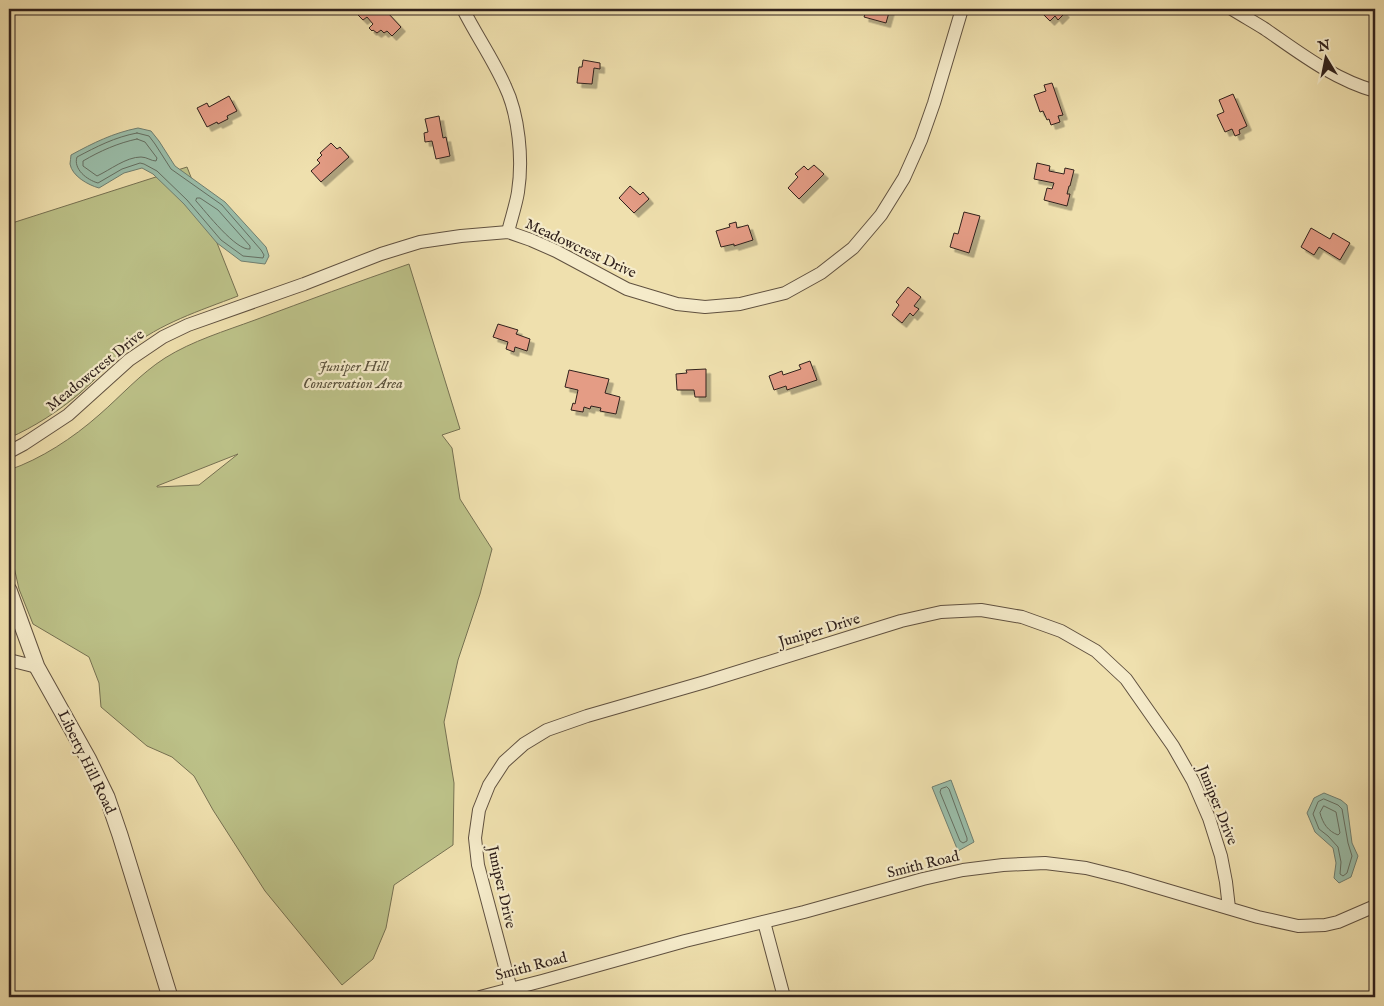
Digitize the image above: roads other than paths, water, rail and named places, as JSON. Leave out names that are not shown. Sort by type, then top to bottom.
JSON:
[{"type":"street","points":[[462,9],[506,88],[514,113],[520,166],[518,194],[508,232]]},
{"type":"street","name":"Meadowcrest Drive","points":[[9,452],[68,415],[136,355],[163,337],[188,325],[304,284],[381,254],[420,242],[508,232],[556,251],[626,288],[677,304],[705,307],[748,303],[785,293],[821,274],[853,248],[880,215],[904,178],[921,140],[934,103],[962,9]]},
{"type":"street","points":[[1232,9],[1334,75],[1359,87],[1375,91]]},
{"type":"street","name":"Liberty Hill Road","points":[[9,590],[37,667],[77,738],[107,797],[170,997]]},
{"type":"street","name":"Juniper Drive","points":[[512,993],[478,865],[475,838],[479,810],[489,785],[504,762],[524,744],[547,730],[586,716],[706,682],[901,621],[941,612],[982,610],[1022,617],[1061,631],[1096,651],[1126,679],[1173,746],[1193,781],[1209,818],[1221,856],[1229,908]]},
{"type":"street","points":[[9,660],[37,667]]},
{"type":"street","name":"Smith Road","points":[[480,997],[512,993],[542,981],[685,941],[804,912],[922,879],[1004,864],[1045,863],[1086,868],[1284,924],[1312,926],[1338,922],[1375,906]]},
{"type":"street","points":[[764,922],[784,997]]},
{"type":"water","points":[[138,128],[151,131],[175,166],[225,202],[266,247],[269,256],[265,264],[241,261],[217,243],[184,204],[153,174],[142,168],[124,173],[99,188],[90,185],[77,176],[71,168],[71,155],[103,139]]},
{"type":"water","points":[[951,780],[974,842],[958,851],[932,787]]},
{"type":"water","points":[[1324,793],[1341,800],[1347,805],[1352,843],[1358,856],[1351,877],[1339,883],[1334,878],[1336,863],[1333,848],[1315,832],[1307,813],[1314,798]]},
{"type":"park label","name":"Juniper Hill Conservation Area","points":[[353,374]]}]
